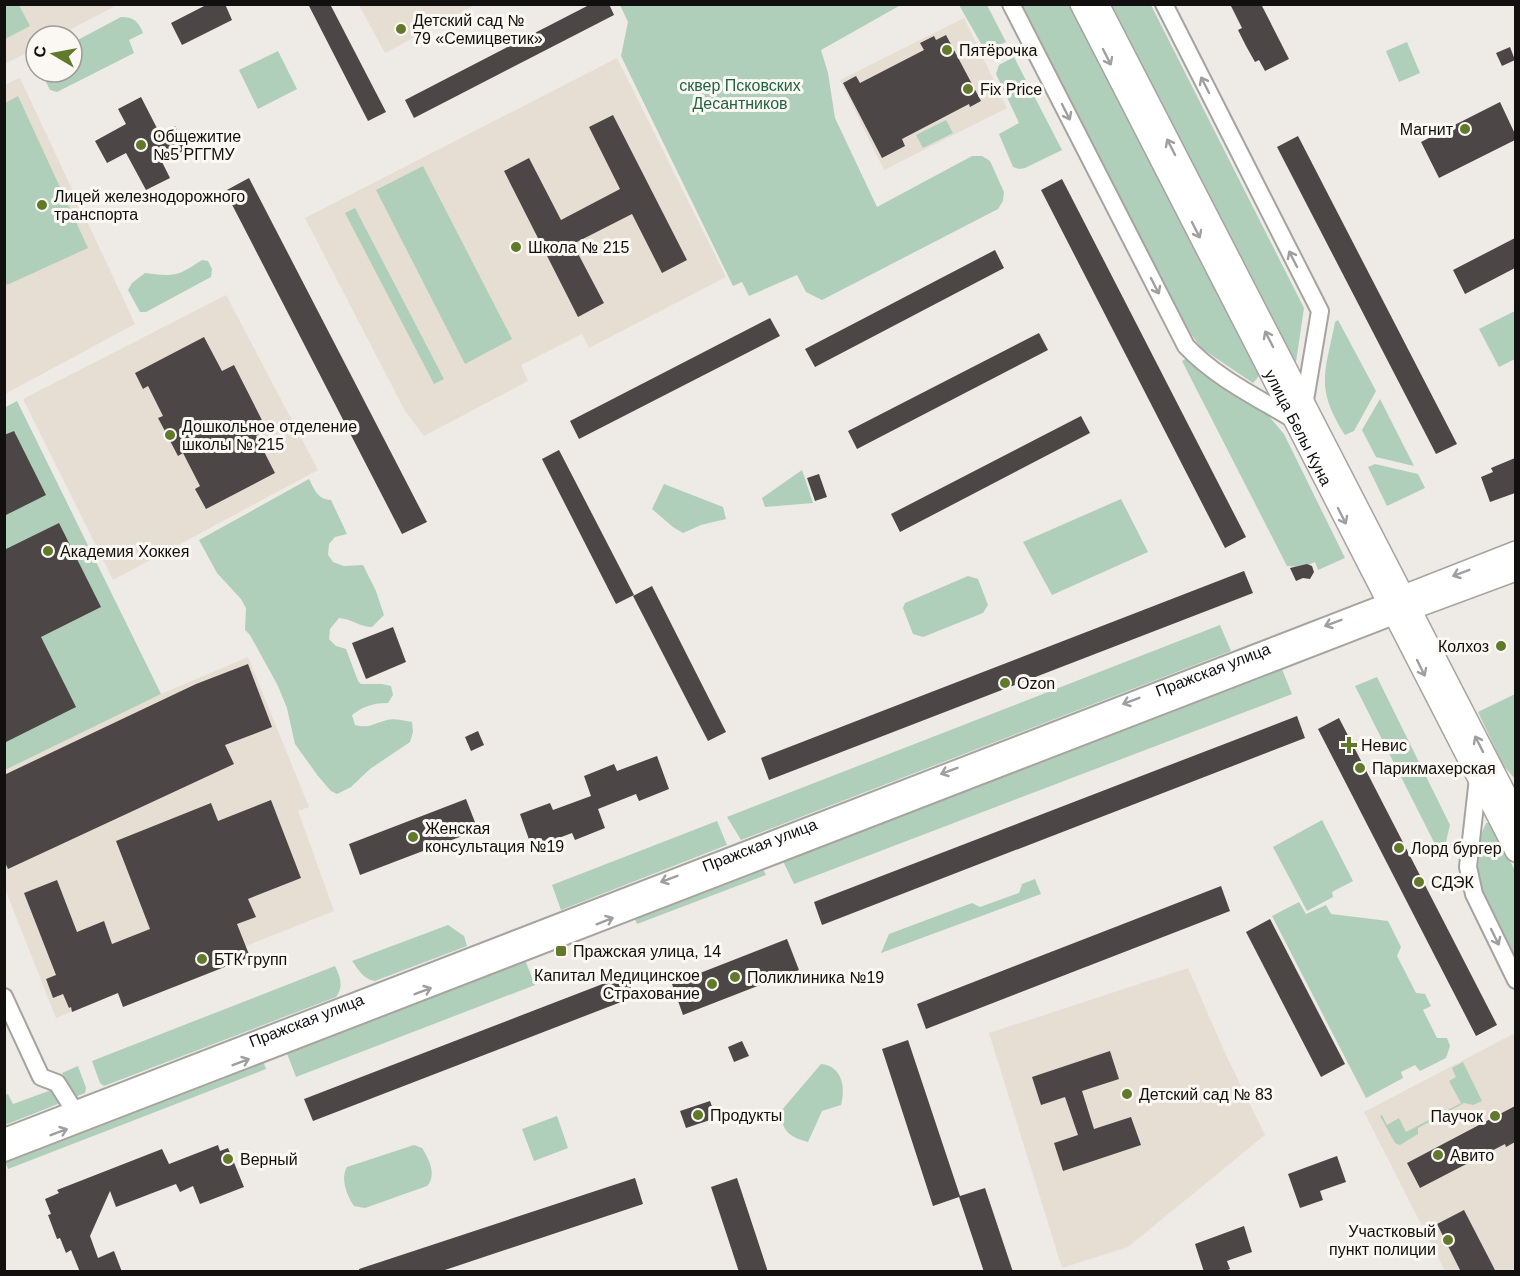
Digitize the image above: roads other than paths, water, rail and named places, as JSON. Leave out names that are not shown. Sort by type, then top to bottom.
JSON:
[{"type":"street","points":[[1011,4],[1186,346],[1213,370],[1298,413],[1320,311],[1164,4]]},
{"type":"street","name":"улица Белы Куна","points":[[1081,4],[1399,606],[1487,778],[1515,851]]},
{"type":"street","name":"улица Белы Куна","points":[[1098,4],[1298,413]]},
{"type":"street","name":"Пражская улица","points":[[4,1154],[1399,606],[1515,552]]},
{"type":"street","name":"Пражская улица","points":[[4,1137],[1399,606],[1515,570]]},
{"type":"street","points":[[1515,788],[1487,778],[1468,867],[1474,894],[1515,980]]},
{"type":"street","name":"улица Белы Куна","points":[[1487,778],[1515,814]]},
{"type":"street","points":[[4,997],[41,1077],[57,1083],[74,1110]]},
{"type":"place","name":"Детский сад № 79 «Семицветик»","points":[[401,29]]},
{"type":"place","name":"Пятёрочка","points":[[947,50]]},
{"type":"place","name":"Fix Price","points":[[968,89]]},
{"type":"place","name":"Магнит","points":[[1465,129]]},
{"type":"place","name":"Общежитие №5 РГГМУ","points":[[141,145]]},
{"type":"place","name":"Лицей железнодорожного транспорта","points":[[42,205]]},
{"type":"place","name":"Школа № 215","points":[[516,247]]},
{"type":"place","name":"Дошкольное отделение школы № 215","points":[[170,435]]},
{"type":"place","name":"Академия Хоккея","points":[[48,551]]},
{"type":"place","name":"Колхоз","points":[[1501,646]]},
{"type":"place","name":"Ozon","points":[[1005,683]]},
{"type":"place","name":"Невис","points":[[1349,745]]},
{"type":"place","name":"Парикмахерская","points":[[1360,768]]},
{"type":"place","name":"Женская консультация №19","points":[[413,837]]},
{"type":"place","name":"Лорд бургер","points":[[1399,848]]},
{"type":"place","name":"СДЭК","points":[[1419,882]]},
{"type":"place","name":"Пражская улица, 14","points":[[561,951]]},
{"type":"place","name":"БТК групп","points":[[202,959]]},
{"type":"place","name":"Поликлиника №19","points":[[735,977]]},
{"type":"place","name":"Капитал Медицинское Страхование","points":[[712,984]]},
{"type":"place","name":"Детский сад № 83","points":[[1127,1094]]},
{"type":"place","name":"Продукты","points":[[698,1115]]},
{"type":"place","name":"Паучок","points":[[1495,1116]]},
{"type":"place","name":"Авито","points":[[1438,1155]]},
{"type":"place","name":"Верный","points":[[228,1159]]},
{"type":"place","name":"Участковый пункт полиции","points":[[1448,1240]]},
{"type":"park label","name":"сквер Псковских Десантников","points":[[740,94]]}]
